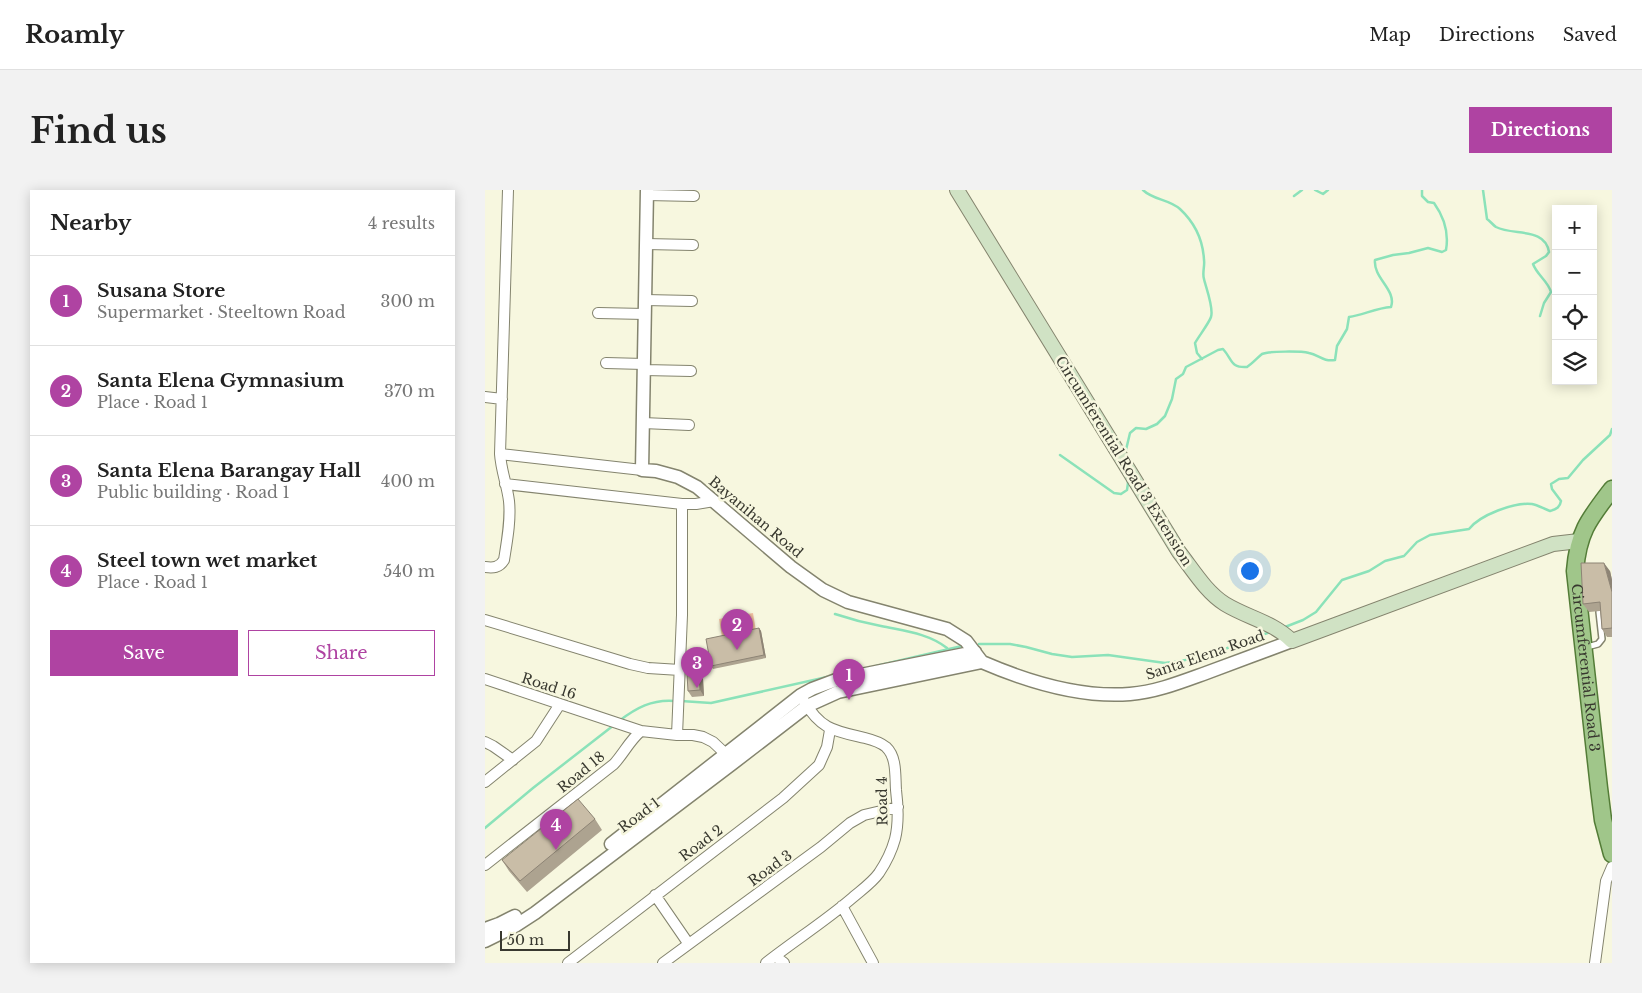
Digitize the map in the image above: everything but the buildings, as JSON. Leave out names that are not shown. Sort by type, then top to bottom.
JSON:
[{"type":"main road","name":"Circumferential Road 3 Extension","points":[[957,190],[1185,560],[1210,591],[1223,602],[1237,611],[1275,628],[1292,641]]},
{"type":"main road","name":"Circumferential Road 3","points":[[1612,490],[1584,528],[1579,541],[1575,571],[1603,820],[1612,854]]},
{"type":"main road","points":[[1292,641],[1553,544],[1579,541]]},
{"type":"street","points":[[485,567],[501,565],[509,508],[500,454],[508,190]]},
{"type":"street","points":[[642,470],[647,193],[694,196]]},
{"type":"street","points":[[646,244],[693,245]]},
{"type":"street","points":[[645,300],[692,301]]},
{"type":"street","points":[[598,313],[645,314]]},
{"type":"street","points":[[606,363],[691,371]]},
{"type":"street","points":[[485,397],[502,400]]},
{"type":"street","points":[[643,424],[689,424]]},
{"type":"street","name":"Bayanihan Road","points":[[500,454],[662,472],[683,479],[697,487],[791,567],[823,590],[848,602],[947,629],[966,641],[979,657]]},
{"type":"street","points":[[505,484],[682,504],[703,504],[714,501]]},
{"type":"street","points":[[677,735],[683,562],[682,504]]},
{"type":"street","points":[[485,620],[630,664],[648,668],[680,670]]},
{"type":"street","name":"Santa Elena Road","points":[[979,657],[1010,674],[1051,685],[1097,693],[1128,694],[1151,691],[1176,684],[1292,641]]},
{"type":"street","name":"Road 1","points":[[485,941],[515,926],[565,884],[730,759],[804,700],[812,689],[836,680],[979,657]]},
{"type":"street","name":"Road 16","points":[[485,679],[641,731],[703,737],[713,742],[730,759]]},
{"type":"street","name":"Road 4","points":[[766,963],[869,884],[879,873],[895,840],[898,807],[894,759],[890,751],[877,742],[831,730],[811,713],[804,700]]},
{"type":"street","points":[[485,782],[536,741],[559,704]]},
{"type":"street","name":"Road 2","points":[[567,963],[783,798],[819,764],[827,747],[831,730]]},
{"type":"street","name":"Road 18","points":[[485,865],[614,764],[630,740],[641,731]]},
{"type":"street","points":[[485,742],[513,760]]},
{"type":"street","name":"Road 3","points":[[663,963],[821,847],[850,823],[864,815],[898,807]]},
{"type":"street","points":[[1595,963],[1605,891],[1612,867]]},
{"type":"street","name":"Road 1","points":[[485,929],[499,924],[528,908],[565,884]]},
{"type":"street","points":[[1605,891],[1612,899]]},
{"type":"street","points":[[655,895],[688,943]]},
{"type":"street","points":[[842,906],[873,963]]},
{"type":"street","points":[[775,956],[784,963]]},
{"type":"lane","points":[[1584,648],[1598,644],[1602,639],[1599,612]]},
{"type":"shaded area","points":[[753,613],[756,631],[722,637],[719,619]]},
{"type":"waterway","points":[[1143,190],[1151,196],[1171,203],[1180,209],[1194,226],[1200,239],[1204,260],[1203,277],[1212,313],[1195,343],[1197,353],[1202,359]]},
{"type":"waterway","points":[[1294,196],[1302,190]]},
{"type":"waterway","points":[[1315,190],[1323,194],[1328,190]]},
{"type":"waterway","points":[[1125,454],[1130,433],[1136,428],[1146,429],[1157,424],[1165,416],[1172,399],[1176,379],[1183,374],[1186,367],[1218,350],[1223,349],[1232,362],[1241,367],[1247,367],[1262,354],[1271,352],[1305,352],[1327,360],[1335,360],[1337,346],[1347,329],[1349,317],[1391,307],[1391,295],[1377,273],[1375,260],[1428,248],[1442,252],[1446,250],[1447,237],[1441,214],[1434,203],[1428,202],[1422,196],[1422,190]]},
{"type":"waterway","points":[[1483,190],[1487,219],[1495,226],[1503,230],[1535,235],[1546,244],[1549,252],[1533,264],[1551,292],[1544,303],[1540,316]]},
{"type":"waterway","points":[[1285,627],[1303,620],[1316,612],[1342,580],[1369,571],[1385,561],[1404,556],[1417,542],[1430,535],[1469,529],[1489,514],[1516,505],[1532,504],[1550,511],[1556,509],[1561,501],[1552,489],[1551,484],[1559,479],[1568,478],[1583,460],[1610,435],[1612,429]]},
{"type":"waterway","points":[[1060,455],[1114,493],[1121,494],[1127,490],[1127,479]]},
{"type":"waterway","points":[[835,614],[924,636],[947,648]]},
{"type":"waterway","points":[[979,644],[1010,644],[1072,657],[1108,655],[1165,663],[1217,652],[1270,632]]},
{"type":"waterway","points":[[876,666],[962,646]]},
{"type":"waterway","points":[[681,701],[711,703],[827,677]]},
{"type":"waterway","points":[[619,721],[645,705],[659,701],[675,701]]},
{"type":"waterway","points":[[485,828],[614,725]]},
{"type":"place","name":"Santa Elena Gymnasium","points":[[737,650]]},
{"type":"place","name":"Santa Elena Barangay Hall","points":[[697,688]]},
{"type":"place","name":"Susana Store","points":[[849,700]]},
{"type":"place","name":"Steel town wet market","points":[[556,850]]}]
